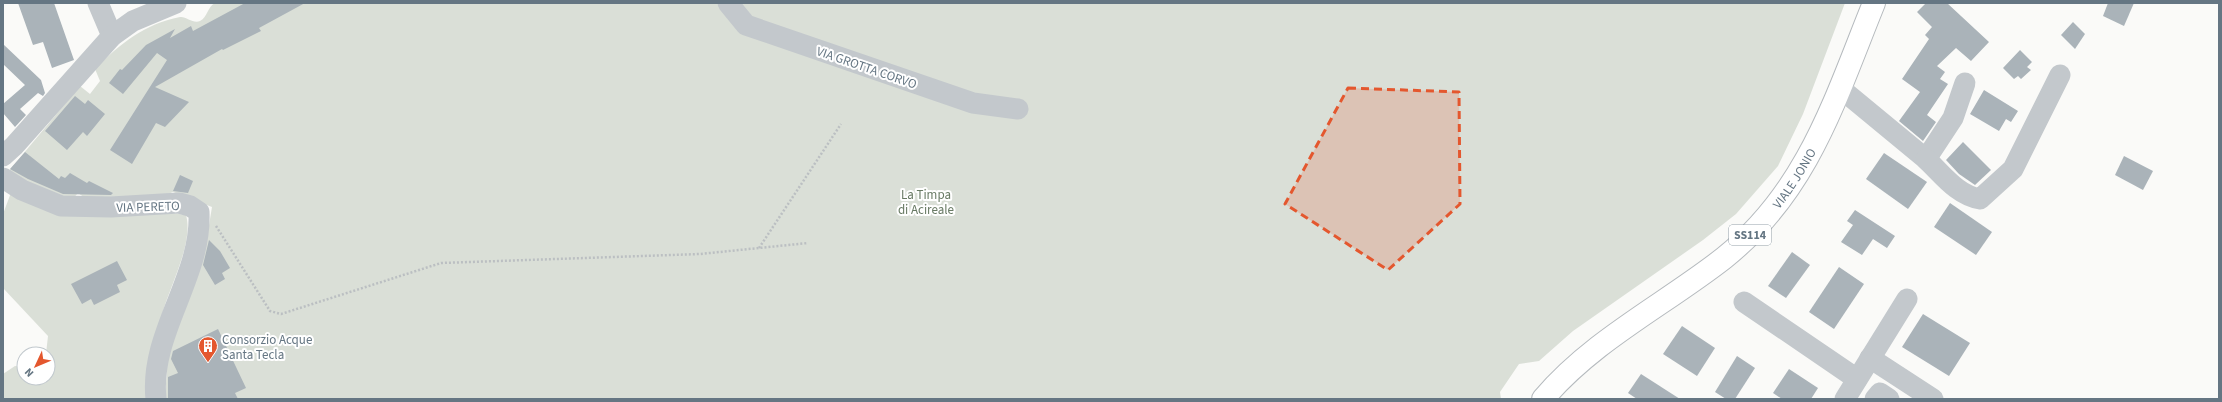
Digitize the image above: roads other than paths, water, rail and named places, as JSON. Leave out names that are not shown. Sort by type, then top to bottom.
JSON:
[{"type":"main road","name":"VIALE JONIO","points":[[1543,399],[1567,372],[1601,344],[1695,280],[1749,236],[1774,209],[1796,180],[1813,149],[1840,88],[1874,3]]},
{"type":"street","points":[[98,3],[112,36]]},
{"type":"street","points":[[3,156],[14,146],[112,36],[132,21],[176,3]]},
{"type":"street","name":"VIA GROTTA CORVO","points":[[728,3],[746,25],[973,103],[1018,109]]},
{"type":"street","points":[[1840,88],[1926,159],[1958,190],[1969,197],[1980,199],[2013,169],[2060,75]]},
{"type":"street","points":[[1926,159],[1953,118],[1965,83]]},
{"type":"street","name":"VIA PERETO","points":[[3,178],[22,190],[61,206],[111,207],[179,203],[190,206],[199,212],[199,223],[191,266],[163,339],[154,380],[156,399]]},
{"type":"street","points":[[1845,399],[1907,299]]},
{"type":"street","points":[[1744,302],[1857,379]]},
{"type":"street","points":[[1870,358],[1933,399]]},
{"type":"place","name":"Consorzio Acque Santa Tecla","points":[[208,363]]},
{"type":"park label","name":"La Timpa di Acireale","points":[[926,202]]}]
